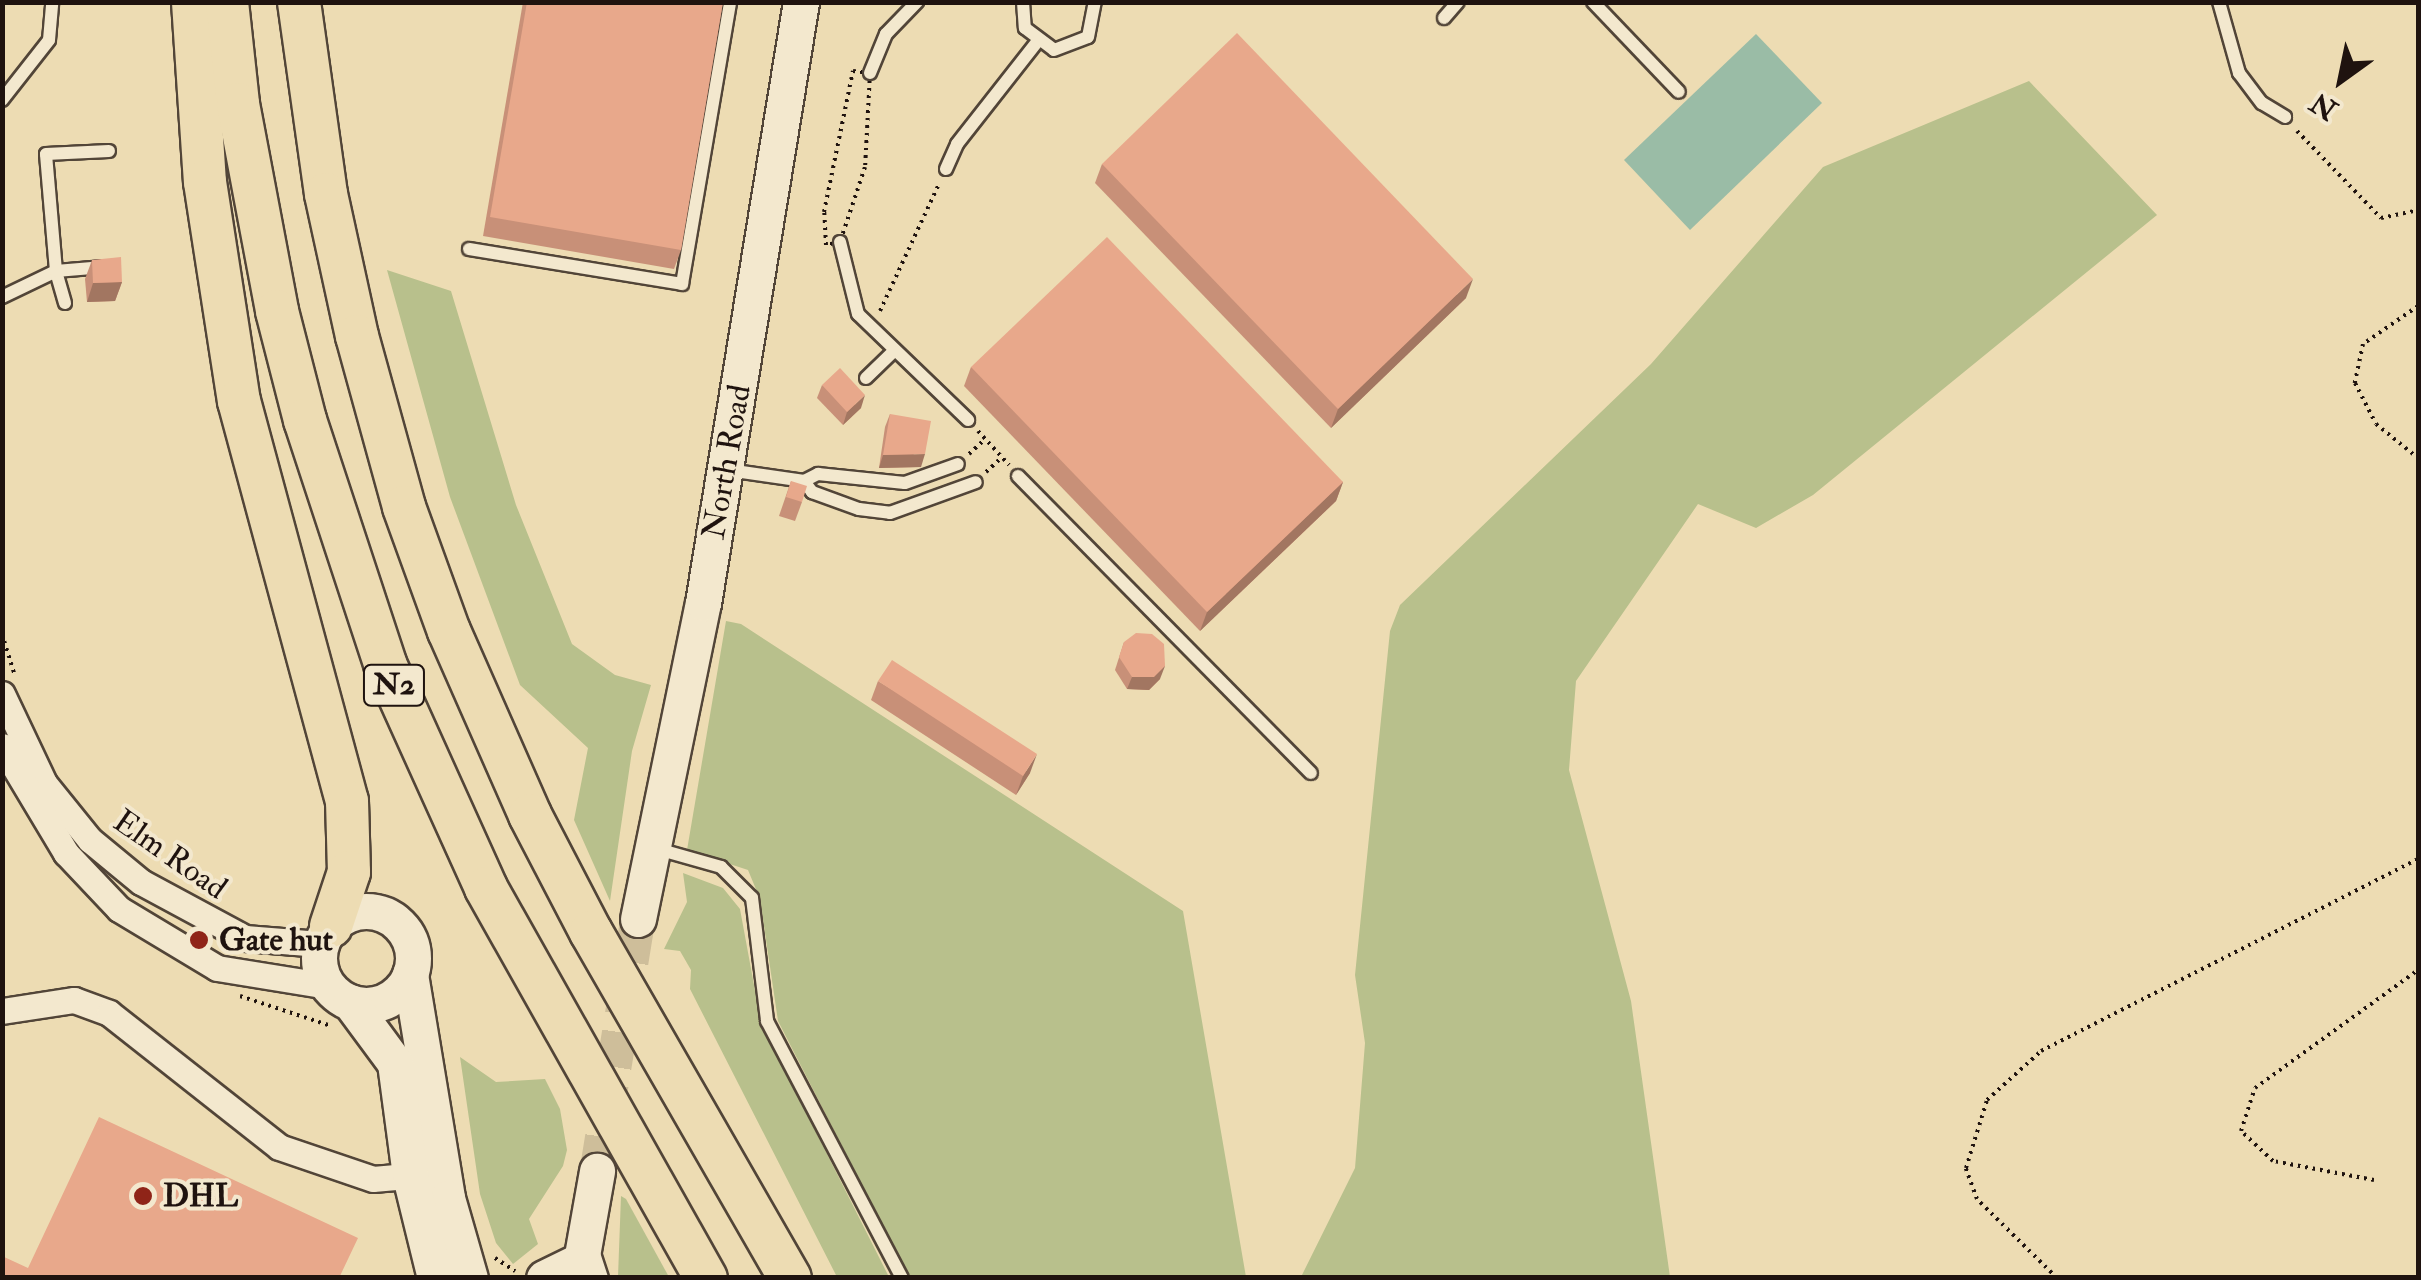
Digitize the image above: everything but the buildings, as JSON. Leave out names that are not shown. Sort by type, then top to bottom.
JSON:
[{"type":"highway","points":[[193,2],[205,182],[239,400],[346,802],[349,872],[326,935]]},
{"type":"highway","name":"N2","points":[[227,2],[238,104],[276,311],[330,504],[386,664],[486,888],[706,1278]]},
{"type":"highway","name":"N2","points":[[300,2],[326,194],[357,336],[404,507],[448,631],[530,815],[591,932],[790,1278]]},
{"type":"main road","name":"North Road","points":[[638,918],[726,470],[801,2]]},
{"type":"main road","points":[[435,1278],[410,1176],[395,1064],[339,994],[326,935],[358,912],[390,918],[410,942],[410,974],[456,1237],[470,1278]]},
{"type":"main road","points":[[339,994],[390,998],[410,974]]},
{"type":"main road","points":[[544,1278],[587,1261],[597,1171]]},
{"type":"main road","points":[[456,1237],[496,1278]]},
{"type":"street","name":"Elm Road","points":[[12,693],[44,783],[90,840],[142,882],[245,938],[326,935]]},
{"type":"street","name":"Elm Road","points":[[2,746],[66,852],[119,909],[217,968],[339,994]]},
{"type":"street","points":[[2,1011],[74,1000],[110,1012],[279,1147],[373,1179],[410,1176]]},
{"type":"lane","points":[[2,100],[49,40],[52,2]]},
{"type":"lane","points":[[469,249],[682,284],[730,2]]},
{"type":"lane","points":[[870,73],[886,34],[918,2]]},
{"type":"lane","points":[[1023,2],[1024,28],[1036,42],[1054,50],[1078,45],[1094,26],[1095,2]]},
{"type":"lane","points":[[1444,18],[1458,2]]},
{"type":"lane","points":[[1592,2],[1678,92]]},
{"type":"lane","points":[[2219,2],[2239,72],[2262,103],[2285,117]]},
{"type":"lane","points":[[946,169],[957,144],[1036,42]]},
{"type":"lane","points":[[65,303],[56,272],[46,154],[109,152]]},
{"type":"lane","points":[[840,242],[858,314],[893,352],[968,420]]},
{"type":"lane","points":[[2,297],[56,272],[114,266]]},
{"type":"lane","points":[[866,378],[893,352]]},
{"type":"lane","points":[[726,470],[804,481],[818,474],[906,483],[958,464]]},
{"type":"lane","points":[[1018,476],[1311,773]]},
{"type":"lane","points":[[804,481],[812,492],[890,513],[976,482]]},
{"type":"lane","points":[[652,848],[722,867],[752,898],[767,1021],[902,1278]]},
{"type":"path","points":[[853,71],[870,73],[865,167],[840,242],[826,245],[830,178],[853,71]]},
{"type":"path","points":[[2285,117],[2380,218],[2418,210]]},
{"type":"path","points":[[872,329],[946,169]]},
{"type":"path","points":[[2418,306],[2387,322],[2363,344],[2355,383],[2376,424],[2418,458]]},
{"type":"path","points":[[968,420],[1018,476]]},
{"type":"path","points":[[2,634],[12,693]]},
{"type":"path","points":[[2056,1278],[1977,1199],[1966,1168],[1987,1100],[2042,1051],[2418,859]]},
{"type":"path","points":[[2374,1180],[2273,1161],[2241,1131],[2255,1088],[2418,970]]},
{"type":"shaded area","points":[[1756,34],[1822,103],[1690,230],[1624,160]]},
{"type":"shaded area","points":[[2029,81],[2157,215],[1813,495],[1756,528],[1698,504],[1576,681],[1569,770],[1631,1001],[1670,1277],[1301,1277],[1355,1168],[1365,1043],[1355,975],[1390,631],[1400,605],[1651,364],[1823,167]]},
{"type":"shaded area","points":[[387,270],[451,291],[516,505],[572,644],[615,675],[651,685],[632,751],[610,901],[574,820],[588,748],[520,685],[450,497]]},
{"type":"shaded area","points":[[726,621],[741,624],[1183,911],[1246,1277],[909,1277],[778,1021],[760,899],[748,870],[687,850]]},
{"type":"shaded area","points":[[683,873],[723,888],[740,909],[761,1023],[889,1277],[837,1277],[690,989],[691,970],[680,951],[664,949],[687,902]]},
{"type":"shaded area","points":[[460,1057],[496,1082],[545,1079],[560,1109],[567,1150],[563,1166],[529,1219],[538,1244],[513,1264],[496,1243],[480,1194]]},
{"type":"shaded area","points":[[621,1196],[626,1199],[669,1277],[618,1277]]},
{"type":"tunnel","points":[[597,1171],[638,919]]},
{"type":"place","name":"Gate hut","points":[[199,940]]},
{"type":"place","name":"DHL","points":[[143,1196]]}]
